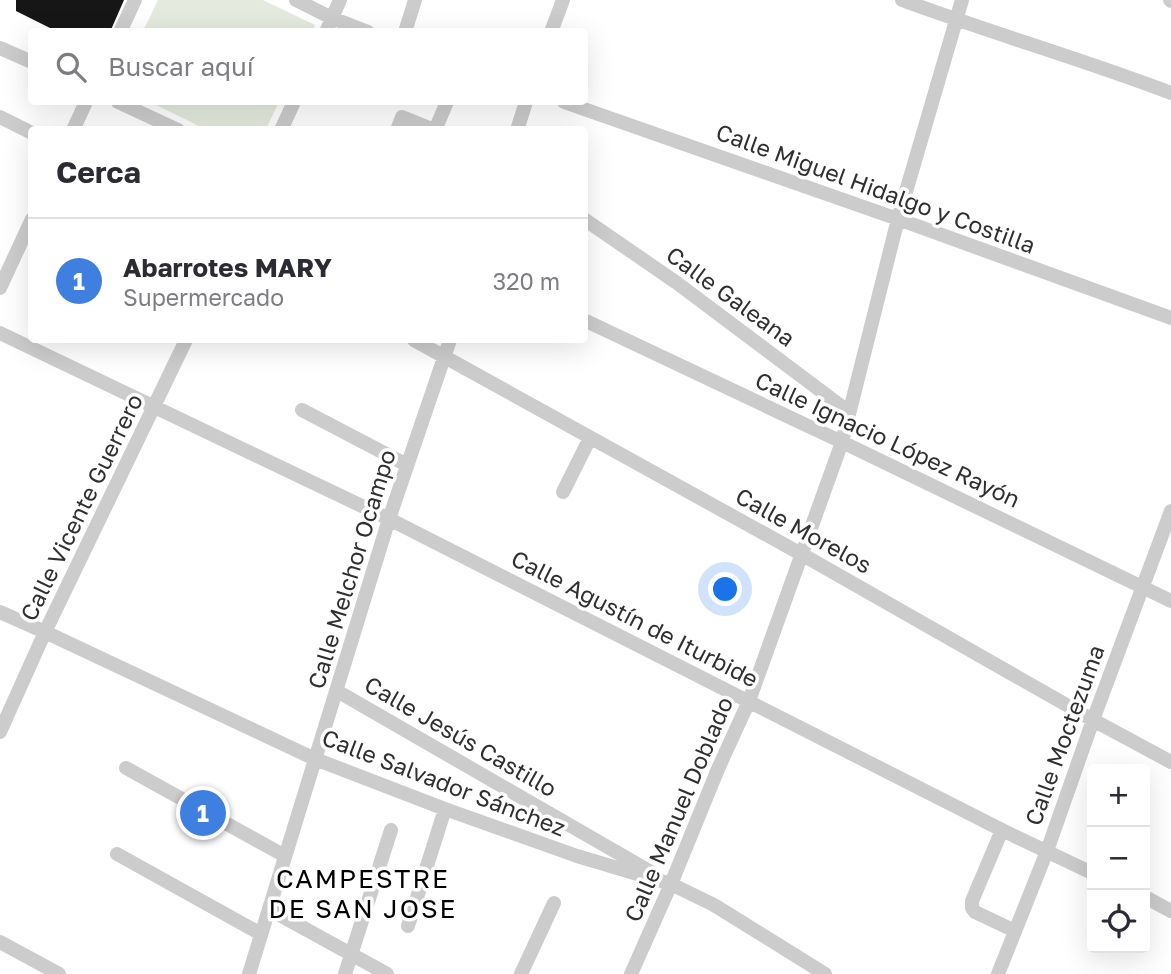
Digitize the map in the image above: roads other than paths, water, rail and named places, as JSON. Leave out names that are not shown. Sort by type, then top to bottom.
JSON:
[{"type":"street","points":[[122,28],[135,0]]},
{"type":"street","points":[[296,0],[329,25],[340,0]]},
{"type":"street","points":[[406,28],[415,0]]},
{"type":"street","points":[[552,28],[563,0]]},
{"type":"street","points":[[902,0],[1171,93]]},
{"type":"street","name":"Calle Manuel Doblado","points":[[631,974],[749,701],[842,442],[898,219],[962,0]]},
{"type":"street","points":[[0,48],[28,60]]},
{"type":"street","points":[[74,126],[84,105]]},
{"type":"street","points":[[124,105],[169,126]]},
{"type":"street","points":[[283,126],[293,105]]},
{"type":"street","points":[[437,126],[446,105]]},
{"type":"street","points":[[518,126],[525,105]]},
{"type":"street","name":"Calle Miguel Hidalgo y Costilla","points":[[573,105],[1171,318]]},
{"type":"street","points":[[0,117],[28,131]]},
{"type":"street","points":[[399,126],[402,117],[425,126]]},
{"type":"street","name":"Calle Galeana","points":[[588,222],[677,283],[849,412]]},
{"type":"street","points":[[0,288],[28,228]]},
{"type":"street","name":"Calle Ignacio López Rayón","points":[[588,322],[1171,601]]},
{"type":"street","name":"Calle Agustín de Iturbide","points":[[0,333],[389,519],[1087,871]]},
{"type":"street","name":"Calle Vicente Guerrero","points":[[0,732],[45,632],[185,343]]},
{"type":"street","name":"Calle Morelos","points":[[419,343],[1171,762]]},
{"type":"street","name":"Calle Melchor Ocampo","points":[[249,974],[389,519],[449,343]]},
{"type":"street","points":[[302,410],[407,465]]},
{"type":"street","points":[[563,492],[590,438]]},
{"type":"street","name":"Calle Moctezuma","points":[[998,974],[1171,511]]},
{"type":"street","name":"Calle Salvador Sánchez","points":[[0,612],[315,759],[577,856],[671,884],[715,905],[825,974]]},
{"type":"street","name":"Calle Jesús Castillo","points":[[337,691],[671,884]]},
{"type":"street","points":[[126,768],[285,856]]},
{"type":"street","points":[[408,926],[445,809]]},
{"type":"street","points":[[345,974],[391,830]]},
{"type":"street","points":[[1002,830],[972,901],[972,908],[975,912],[1015,931]]},
{"type":"street","points":[[117,854],[261,933]]},
{"type":"street","points":[[1150,900],[1171,911]]},
{"type":"street","points":[[521,974],[554,903]]},
{"type":"street","points":[[269,909],[387,974]]},
{"type":"street","points":[[0,942],[59,974]]},
{"type":"place","name":"Abarrotes MARY","points":[[203,813]]},
{"type":"district","name":"CAMPESTRE DE SAN JOSE","points":[[363,893]]}]
